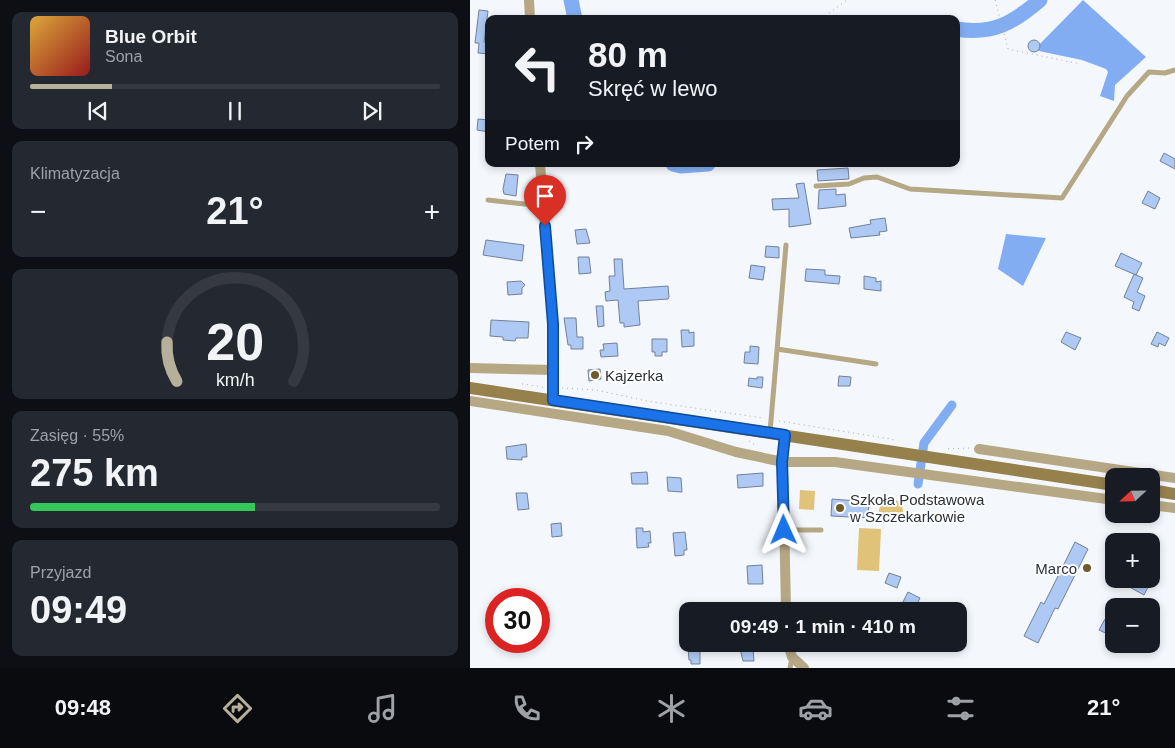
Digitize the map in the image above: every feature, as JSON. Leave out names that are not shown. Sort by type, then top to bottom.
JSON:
[{"type":"main road","points":[[470,388],[554,394],[770,433],[1105,484]]},
{"type":"main road","points":[[1160,492],[1175,494]]},
{"type":"street","points":[[528,0],[530,15]]},
{"type":"street","points":[[540,167],[557,353],[554,370],[554,394]]},
{"type":"street","points":[[470,368],[554,370]]},
{"type":"street","points":[[470,401],[668,431],[736,452],[782,462],[835,462],[1105,499]]},
{"type":"street","points":[[785,435],[782,462],[786,602]]},
{"type":"street","points":[[979,448],[1175,478]]},
{"type":"street","points":[[1160,506],[1175,508]]},
{"type":"street","points":[[790,652],[792,657],[804,668]]},
{"type":"lane","points":[[816,186],[849,184],[864,178],[877,177],[910,189],[1062,198],[1127,96],[1149,72],[1165,73],[1175,70]]},
{"type":"lane","points":[[488,200],[544,206]]},
{"type":"lane","points":[[770,433],[786,245]]},
{"type":"lane","points":[[777,349],[876,364]]},
{"type":"lane","points":[[784,530],[822,530]]},
{"type":"lane","points":[[790,668],[792,657]]},
{"type":"path","points":[[827,15],[848,0]]},
{"type":"path","points":[[995,0],[1008,49],[1080,64]]},
{"type":"path","points":[[520,384],[548,388],[548,385],[554,394],[596,390],[647,401],[891,438],[897,442]]},
{"type":"path","points":[[745,438],[769,455],[770,460]]},
{"type":"path","points":[[948,449],[956,447],[979,448]]},
{"type":"shaded area","points":[[800,490],[815,491],[814,510],[799,509]]},
{"type":"shaded area","points":[[891,499],[900,502],[903,511],[900,520],[891,523],[882,520],[879,511],[882,502]]},
{"type":"shaded area","points":[[859,528],[881,529],[879,571],[857,570]]},
{"type":"water","points":[[1083,0],[1146,57],[1115,85],[1114,101],[1100,96],[1108,72],[1106,69],[1082,60],[1034,50]]},
{"type":"water","points":[[1006,234],[1046,238],[1023,286],[998,269]]},
{"type":"building","points":[[479,10],[488,11],[487,15],[485,15],[485,54],[478,53],[479,43],[475,43]]},
{"type":"building","points":[[1032,40],[1036,40],[1040,46],[1036,52],[1032,52],[1028,48],[1028,44]]},
{"type":"building","points":[[478,119],[485,120],[485,131],[477,130]]},
{"type":"building","points":[[1164,153],[1175,159],[1175,169],[1160,161]]},
{"type":"building","points":[[848,168],[849,179],[818,181],[817,170]]},
{"type":"building","points":[[506,174],[518,175],[516,196],[504,194]]},
{"type":"building","points":[[804,183],[811,224],[789,227],[789,209],[773,210],[772,199],[799,198],[796,184]]},
{"type":"building","points":[[836,189],[836,195],[845,194],[846,206],[818,209],[819,190]]},
{"type":"building","points":[[1148,191],[1160,198],[1155,209],[1142,203]]},
{"type":"building","points":[[885,218],[887,231],[879,232],[880,235],[851,238],[849,228],[871,224],[870,220]]},
{"type":"building","points":[[586,229],[590,243],[577,244],[575,230]]},
{"type":"building","points":[[486,240],[524,245],[522,261],[483,255]]},
{"type":"building","points":[[766,246],[779,247],[779,258],[765,257]]},
{"type":"building","points":[[1121,253],[1142,263],[1136,275],[1115,266]]},
{"type":"building","points":[[578,257],[589,257],[591,273],[579,274]]},
{"type":"building","points":[[614,259],[622,259],[624,289],[668,286],[668,299],[638,301],[640,325],[624,327],[624,323],[620,323],[618,300],[606,301],[605,292],[610,291],[609,276],[615,276]]},
{"type":"building","points":[[751,265],[765,267],[763,280],[749,278]]},
{"type":"building","points":[[806,269],[825,270],[825,275],[840,276],[839,284],[805,281]]},
{"type":"building","points":[[1134,274],[1143,278],[1137,292],[1145,296],[1139,311],[1132,308],[1134,302],[1124,297]]},
{"type":"building","points":[[864,276],[876,278],[876,282],[881,281],[881,291],[864,289]]},
{"type":"building","points":[[521,281],[525,285],[522,288],[522,294],[508,295],[507,282]]},
{"type":"building","points":[[596,306],[603,306],[604,326],[598,327]]},
{"type":"building","points":[[564,318],[576,318],[577,337],[583,337],[583,349],[571,349],[571,345],[568,345]]},
{"type":"building","points":[[491,320],[529,322],[528,338],[516,338],[515,341],[503,340],[503,337],[490,336]]},
{"type":"building","points":[[681,330],[689,330],[689,333],[694,332],[694,346],[682,347]]},
{"type":"building","points":[[1066,332],[1081,338],[1075,350],[1061,342]]},
{"type":"building","points":[[1157,332],[1169,338],[1165,346],[1159,343],[1158,347],[1151,344]]},
{"type":"building","points":[[652,339],[667,339],[667,352],[662,352],[662,356],[655,356],[655,352],[652,352]]},
{"type":"building","points":[[617,343],[618,356],[601,357],[600,350],[604,350],[603,344]]},
{"type":"building","points":[[750,346],[759,347],[758,364],[744,363],[745,352],[750,352]]},
{"type":"building","name":"Kajzerka","points":[[600,369],[601,379],[589,381],[588,370]]},
{"type":"building","points":[[839,376],[851,377],[850,386],[838,386]]},
{"type":"building","points":[[757,377],[763,377],[762,388],[748,386],[749,378],[757,379]]},
{"type":"building","points":[[526,444],[527,457],[522,457],[522,460],[507,459],[506,447]]},
{"type":"building","points":[[647,472],[648,484],[632,484],[631,473]]},
{"type":"building","points":[[763,473],[763,486],[738,488],[737,475]]},
{"type":"building","points":[[667,477],[681,478],[682,492],[668,491]]},
{"type":"building","points":[[516,493],[527,493],[529,509],[518,510]]},
{"type":"building","points":[[832,499],[869,502],[868,518],[831,516]]},
{"type":"building","points":[[561,523],[562,536],[552,537],[551,524]]},
{"type":"building","points":[[636,528],[643,528],[643,532],[650,531],[651,543],[648,543],[649,547],[637,548]]},
{"type":"building","points":[[685,532],[687,550],[684,550],[684,555],[675,556],[673,533]]},
{"type":"building","points":[[1075,542],[1088,549],[1058,609],[1055,608],[1038,643],[1024,636],[1041,602],[1044,604]]},
{"type":"building","points":[[762,565],[763,584],[748,584],[747,566]]},
{"type":"building","points":[[889,573],[901,577],[897,588],[885,583]]},
{"type":"building","points":[[1131,588],[1148,588],[1144,595]]},
{"type":"building","points":[[908,592],[920,598],[918,602],[903,602]]},
{"type":"building","points":[[1105,619],[1105,633],[1099,630]]},
{"type":"building","points":[[688,652],[700,652],[700,664],[691,664],[691,660],[689,660]]},
{"type":"building","points":[[741,652],[753,652],[754,661],[743,661]]},
{"type":"waterway","points":[[571,0],[574,15]]},
{"type":"waterway","points":[[960,29],[992,29],[1021,15],[1040,0]]},
{"type":"waterway","points":[[918,484],[924,443],[952,405]]},
{"type":"place","name":"Kajzerka","points":[[595,375]]},
{"type":"place","name":"Szkoła Podstawowa w Szczekarkowie","points":[[840,508]]},
{"type":"place","name":"Marco","points":[[1087,568]]},
{"type":"route","points":[[545,226],[553,324],[553,400],[785,435],[782,462],[784,530]]}]
